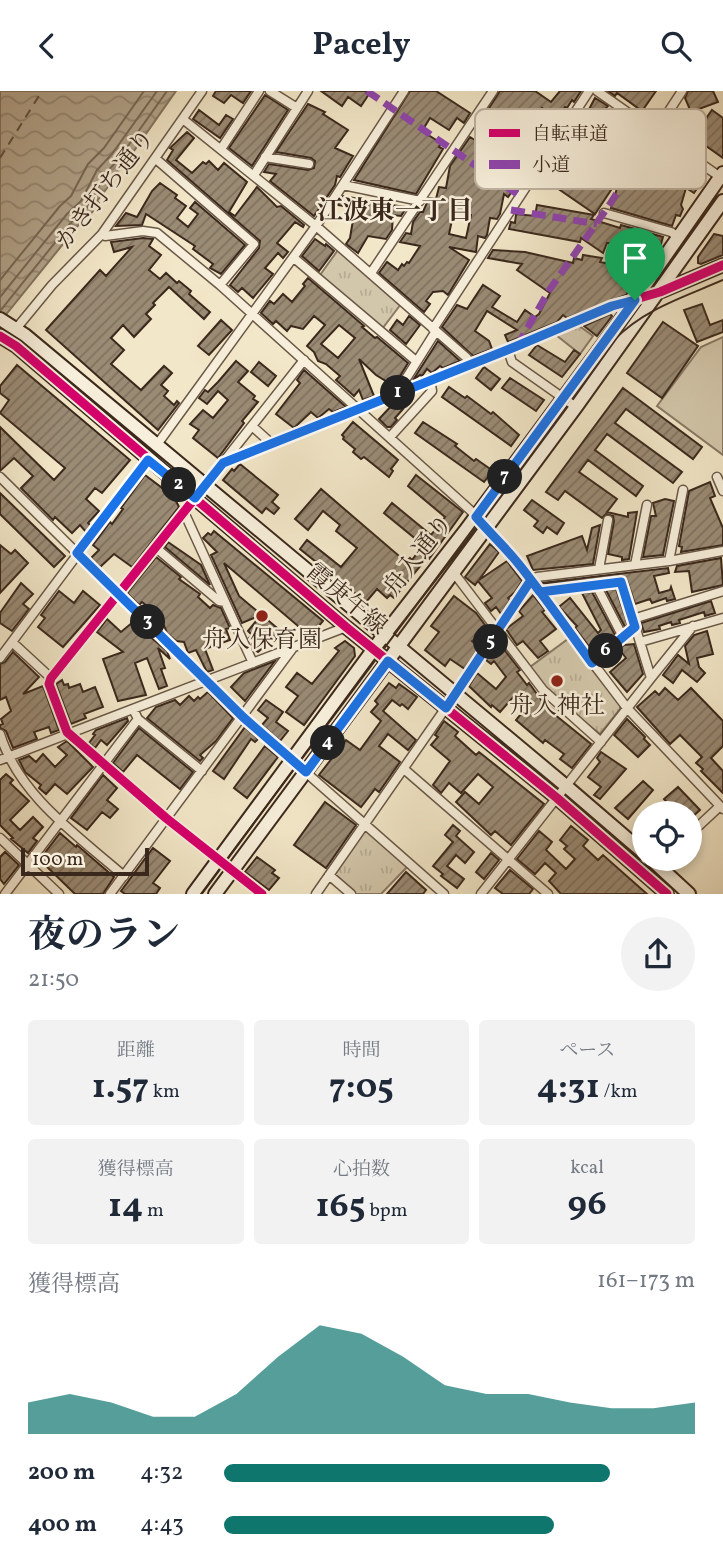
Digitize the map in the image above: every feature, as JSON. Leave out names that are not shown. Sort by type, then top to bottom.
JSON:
[{"type":"street","name":"かき打ち通り","points":[[2,341],[102,235],[202,91]]},
{"type":"street","points":[[221,149],[259,91]]},
{"type":"street","points":[[270,91],[297,109]]},
{"type":"street","points":[[254,175],[308,91]]},
{"type":"street","points":[[156,446],[294,258],[404,91]]},
{"type":"street","points":[[481,109],[493,91]]},
{"type":"street","points":[[577,109],[589,91]]},
{"type":"street","points":[[597,91],[624,109]]},
{"type":"street","points":[[670,109],[682,91]]},
{"type":"street","points":[[371,273],[475,118]]},
{"type":"street","points":[[184,120],[371,273],[467,358],[469,364]]},
{"type":"street","points":[[265,157],[309,164]]},
{"type":"street","points":[[156,159],[254,244],[220,285]]},
{"type":"street","points":[[706,166],[722,177]]},
{"type":"street","name":"舟入通り","points":[[193,894],[384,635],[476,517],[722,177]]},
{"type":"street","points":[[343,185],[420,201]]},
{"type":"street","points":[[397,393],[434,330],[525,189]]},
{"type":"street","name":"舟入通り","points":[[215,894],[576,407],[723,201]]},
{"type":"street","points":[[604,213],[671,232],[679,237]]},
{"type":"street","points":[[102,235],[157,233],[220,285],[476,517],[531,580],[627,708],[721,808],[702,824]]},
{"type":"street","points":[[294,258],[416,361]]},
{"type":"street","points":[[223,463],[612,306],[660,292],[723,265]]},
{"type":"street","points":[[1,320],[16,329],[632,843]]},
{"type":"street","name":"霞庚午線","points":[[2,341],[195,498],[346,627],[557,798],[667,894]]},
{"type":"street","points":[[508,350],[512,362],[576,407]]},
{"type":"street","points":[[262,894],[166,818],[68,732],[49,684],[51,678],[304,360]]},
{"type":"street","points":[[390,437],[432,391],[430,379]]},
{"type":"street","points":[[252,426],[272,443]]},
{"type":"street","points":[[0,658],[148,460]]},
{"type":"street","points":[[0,477],[243,717],[366,822],[444,894]]},
{"type":"street","points":[[718,477],[723,491]]},
{"type":"street","points":[[669,561],[683,490]]},
{"type":"street","points":[[635,565],[647,505]]},
{"type":"street","points":[[184,512],[253,663]]},
{"type":"street","points":[[599,569],[608,520]]},
{"type":"street","points":[[155,547],[219,601],[225,602]]},
{"type":"street","points":[[316,894],[455,695],[531,580],[723,551]]},
{"type":"street","points":[[454,573],[543,690],[601,742]]},
{"type":"street","points":[[540,592],[621,582],[651,678]]},
{"type":"street","points":[[596,585],[623,637]]},
{"type":"street","points":[[592,663],[623,637],[634,623],[723,591]]},
{"type":"street","points":[[640,642],[723,618]]},
{"type":"street","points":[[481,894],[693,626]]},
{"type":"street","points":[[4,759],[68,732],[346,627]]},
{"type":"street","points":[[12,642],[51,678]]},
{"type":"street","points":[[110,894],[293,648]]},
{"type":"street","points":[[133,709],[138,719],[202,771]]},
{"type":"street","points":[[5,894],[138,719]]},
{"type":"street","points":[[0,734],[4,759],[33,794],[124,876]]},
{"type":"street","points":[[404,769],[548,894]]},
{"type":"street","points":[[0,838],[58,894]]},
{"type":"street","points":[[645,875],[648,871]]},
{"type":"street","points":[[666,871],[689,894]]},
{"type":"street","points":[[329,875],[351,894]]},
{"type":"green space","points":[[338,250],[401,304],[382,329],[320,275]]},
{"type":"green space","points":[[578,325],[593,336],[580,354],[556,335]]},
{"type":"green space","points":[[723,337],[723,455],[657,406],[701,347]]},
{"type":"green space","points":[[568,639],[620,705],[620,709],[600,734],[548,693],[530,667]]},
{"type":"green space","points":[[363,831],[368,831],[408,866],[381,894],[354,894],[335,877],[335,872]]},
{"type":"water","points":[[0,91],[176,91],[124,165],[109,180],[111,183],[83,224],[80,223],[0,322]]},
{"type":"building","points":[[216,91],[251,91],[243,103],[231,95],[224,103],[213,96]]},
{"type":"building","points":[[321,91],[365,91],[369,94],[361,106],[348,97],[342,106]]},
{"type":"building","points":[[410,91],[436,91],[470,113],[464,123],[457,118],[449,130],[430,118],[422,131],[441,143],[439,147],[443,149],[416,194],[354,180]]},
{"type":"building","points":[[500,91],[535,91],[551,102],[560,91],[581,91],[574,102],[572,100],[564,109],[488,109]]},
{"type":"building","points":[[608,91],[656,91],[643,109],[639,109],[617,93],[615,96]]},
{"type":"building","points":[[688,91],[713,91],[718,102],[699,109],[690,109],[685,98]]},
{"type":"building","points":[[265,95],[288,110],[252,166],[229,148]]},
{"type":"building","points":[[595,98],[608,106],[589,109]]},
{"type":"building","points":[[308,104],[325,112],[323,114],[348,130],[335,148],[353,156],[340,177],[337,176],[335,185],[314,216],[270,181],[276,174],[264,172],[269,164],[308,170],[314,168],[315,161],[311,158],[276,152]]},
{"type":"building","points":[[199,110],[219,125],[226,115],[233,119],[220,138],[193,119]]},
{"type":"building","points":[[712,110],[723,118],[723,158],[706,146],[706,118]]},
{"type":"building","points":[[187,132],[194,138],[176,160],[192,173],[203,162],[206,164],[209,161],[218,170],[224,163],[247,182],[229,212],[235,216],[257,187],[277,207],[281,206],[304,225],[303,227],[295,222],[277,243],[288,252],[283,258],[278,253],[265,268],[273,274],[253,298],[242,288],[238,292],[230,285],[259,248],[260,241],[167,160],[173,150],[170,148]]},
{"type":"building","points":[[470,137],[475,140],[475,189],[514,189],[508,197],[504,194],[500,214],[497,219],[490,218],[485,238],[478,236],[476,252],[449,247],[469,260],[448,295],[443,291],[433,292],[426,301],[430,304],[424,312],[379,273],[387,262],[398,270],[402,264],[404,266],[409,263],[420,246],[400,242],[406,233],[411,234],[413,222],[420,212],[423,212],[429,198],[436,199],[439,187],[446,188],[450,166]],"holes":[[[454,211],[471,215],[466,238],[449,234]]]},
{"type":"building","points":[[160,183],[177,195],[175,198],[186,206],[177,218],[188,227],[198,214],[190,208],[195,202],[245,245],[221,274],[210,268],[213,264],[193,249],[195,246],[146,214],[142,225],[116,226],[126,213],[137,217],[152,191]]},
{"type":"building","points":[[559,189],[612,189],[595,214]]},
{"type":"building","points":[[617,189],[686,189],[681,205],[683,209],[680,216],[676,215],[672,226],[611,208]]},
{"type":"building","points":[[343,196],[407,207],[401,216],[393,215],[392,230],[386,239],[368,236],[358,253],[346,244],[350,238],[355,208],[338,205]]},
{"type":"building","points":[[537,205],[594,215],[591,219],[663,237],[655,252],[619,241],[618,245],[607,243],[603,253],[581,238],[580,242],[509,229],[511,222],[515,223],[516,214],[535,216]]},
{"type":"building","points":[[714,234],[723,236],[723,255],[698,263],[698,257]]},
{"type":"building","points":[[153,239],[149,246],[161,255],[149,270],[160,279],[166,273],[177,283],[179,281],[191,291],[189,294],[210,312],[204,319],[169,287],[153,303],[155,305],[146,314],[151,319],[134,337],[123,325],[111,338],[124,350],[111,364],[141,390],[164,366],[172,373],[161,385],[168,391],[164,396],[174,405],[177,401],[179,403],[158,430],[46,330],[100,270],[106,276],[132,247],[114,252],[111,242]]},
{"type":"building","points":[[315,239],[334,251],[319,271],[302,256]]},
{"type":"building","points":[[493,250],[525,252],[573,263],[574,258],[582,260],[583,255],[602,258],[600,262],[631,268],[629,291],[626,295],[567,318],[563,315],[557,322],[508,342],[505,335],[517,330],[487,311],[475,331],[489,341],[492,349],[473,356],[442,327],[457,305],[467,309],[483,285],[500,296],[492,307],[517,322],[525,310],[535,317],[539,314],[550,293],[517,270],[522,264],[488,258]]},
{"type":"building","points":[[308,278],[364,326],[362,327],[408,363],[394,386],[376,375],[359,359],[374,396],[363,400],[359,390],[354,396],[336,380],[340,376],[318,361],[307,346],[325,325],[314,316],[303,329],[291,326],[287,331],[276,321],[273,324],[261,313],[270,301],[274,304],[283,294],[292,302],[305,286],[303,284]],"holes":[[[339,325],[355,338],[338,358],[321,344]]]},
{"type":"building","points":[[702,304],[710,325],[723,320],[723,332],[697,342],[684,310]]},
{"type":"building","points":[[610,314],[612,316],[597,336],[584,326]]},
{"type":"building","points":[[409,316],[420,325],[406,344],[390,330],[397,320],[403,325]]},
{"type":"building","points":[[221,320],[232,330],[209,355],[198,346]]},
{"type":"building","points":[[663,322],[698,346],[662,398],[627,373]]},
{"type":"building","points":[[438,341],[460,361],[443,368],[440,366],[432,373],[427,369],[422,376],[413,380]]},
{"type":"building","points":[[537,345],[565,362],[574,350],[580,354],[562,377],[529,355]]},
{"type":"building","points":[[236,361],[248,371],[238,382],[255,396],[253,399],[258,402],[218,458],[193,438],[199,430],[190,424],[203,410],[213,418],[228,400],[218,391],[207,404],[199,398],[205,390],[208,392],[218,382]]},
{"type":"building","points":[[259,362],[276,376],[268,386],[251,372]]},
{"type":"building","points":[[17,365],[130,460],[102,493],[95,488],[86,499],[99,511],[88,523],[91,526],[86,532],[80,525],[72,533],[55,517],[53,520],[21,488],[33,476],[14,458],[0,471],[0,427],[54,480],[65,468],[0,413],[9,400],[0,393],[0,386]]},
{"type":"building","points":[[484,367],[500,379],[491,390],[476,378]]},
{"type":"building","points":[[304,370],[346,407],[333,412],[329,409],[318,418],[311,412],[294,428],[276,414],[300,383],[297,380]]},
{"type":"building","points":[[510,378],[544,400],[536,411],[502,388]]},
{"type":"building","points":[[449,387],[465,398],[467,396],[491,414],[493,412],[519,435],[511,446],[442,397]]},
{"type":"building","points":[[623,388],[702,447],[693,459],[626,409],[615,423],[682,472],[673,483],[607,434],[595,450],[643,486],[636,496],[588,460],[579,472],[617,499],[607,512],[628,517],[628,513],[637,512],[629,559],[622,560],[622,557],[608,554],[613,516],[606,514],[602,518],[565,491],[558,500],[546,492]]},
{"type":"building","points":[[395,402],[403,409],[391,427],[387,427],[379,419]]},
{"type":"building","points":[[353,422],[398,460],[389,477],[364,457],[361,459],[353,452],[355,449],[343,439],[342,435]]},
{"type":"building","points":[[423,422],[457,444],[455,446],[474,461],[476,459],[493,471],[484,482],[415,433]]},
{"type":"building","points":[[240,464],[278,495],[272,502],[279,508],[274,514],[266,508],[262,513],[223,480]]},
{"type":"building","points":[[145,475],[174,497],[179,507],[132,567],[114,554],[100,567],[91,558],[99,550],[93,545],[110,522],[112,524]]},
{"type":"building","points":[[416,475],[463,512],[429,559],[426,559],[394,598],[390,595],[387,598],[377,589],[366,602],[300,549],[307,540],[341,567],[357,548],[336,531],[340,525],[323,511],[308,530],[295,519],[321,489],[406,562],[410,558],[412,560],[423,545],[384,513],[392,503],[431,535],[445,517],[408,486]]},
{"type":"building","points":[[710,482],[715,496],[710,498],[723,528],[723,545],[681,552],[682,547],[679,546],[689,491]]},
{"type":"building","points":[[0,493],[65,556],[54,567],[0,514]]},
{"type":"building","points":[[665,499],[674,501],[663,555],[643,557],[651,516],[656,516],[653,503]]},
{"type":"building","points":[[532,500],[564,523],[557,534],[547,527],[543,533],[534,526],[538,521],[524,510]]},
{"type":"building","points":[[600,525],[593,564],[533,570],[527,556],[582,536],[587,550],[592,528]]},
{"type":"building","points":[[214,531],[323,621],[313,633],[307,630],[305,632],[224,563],[239,596],[282,632],[258,652],[253,648],[254,642],[249,638],[252,635],[248,631],[261,615],[242,623],[211,555],[217,552],[203,538]]},
{"type":"building","points":[[168,542],[201,565],[210,585],[165,547]]},
{"type":"building","points":[[490,544],[499,552],[479,580],[507,561],[522,581],[508,598],[510,600],[501,614],[496,607],[491,611],[485,603],[492,598],[478,581],[475,585],[465,577]]},
{"type":"building","points":[[0,545],[11,554],[15,550],[28,563],[0,593]]},
{"type":"building","points":[[156,557],[200,594],[198,597],[210,608],[213,605],[221,608],[230,628],[226,629],[230,640],[205,649],[213,670],[207,672],[196,650],[188,653],[184,642],[176,641],[167,633],[160,616],[142,602],[139,605],[127,593]]},
{"type":"building","points":[[721,558],[723,585],[692,592],[689,571],[675,572],[677,566]]},
{"type":"building","points":[[668,568],[669,573],[654,576],[659,593],[670,590],[671,587],[675,599],[667,601],[666,598],[652,603],[650,599],[635,604],[627,580],[623,576],[541,583]]},
{"type":"building","points":[[21,583],[33,594],[23,604],[29,609],[12,631],[0,623],[0,613]]},
{"type":"building","points":[[616,589],[628,625],[625,627],[606,590]]},
{"type":"building","points":[[59,591],[74,603],[83,591],[100,605],[63,647],[38,627],[45,618],[41,615]]},
{"type":"building","points":[[592,592],[615,635],[594,653],[575,628],[577,626],[560,608],[570,598],[598,633],[601,630],[582,593]]},
{"type":"building","points":[[533,595],[556,629],[540,641],[548,651],[538,658],[523,641],[517,645],[506,629],[523,616],[519,611]]},
{"type":"building","points":[[454,596],[476,613],[485,625],[482,627],[485,632],[472,641],[479,647],[465,669],[450,659],[445,666],[425,650],[439,632],[431,626]]},
{"type":"building","points":[[711,601],[715,613],[705,616],[704,612],[679,620],[680,623],[672,625],[671,622],[659,626],[660,629],[644,632],[641,623]]},
{"type":"building","points":[[107,619],[121,632],[133,622],[167,651],[170,659],[158,648],[165,668],[161,669],[167,686],[159,689],[147,658],[135,663],[146,695],[118,701],[103,659],[123,652],[97,632]]},
{"type":"building","points":[[707,631],[713,654],[697,658],[699,667],[705,673],[697,682],[682,670],[673,683],[663,675],[678,655],[689,664],[685,646],[694,635]]},
{"type":"building","points":[[345,641],[354,648],[355,656],[304,725],[286,712],[298,696],[286,687],[297,673],[312,684],[339,651],[335,648]]},
{"type":"building","points":[[499,643],[520,670],[517,672],[527,685],[529,683],[547,708],[549,706],[556,712],[554,714],[591,744],[572,768],[560,759],[564,754],[545,740],[543,743],[516,720],[525,709],[515,695],[500,712],[469,686],[477,673],[496,689],[506,677],[494,661],[491,664],[486,660]]},
{"type":"building","points":[[634,644],[643,674],[627,692],[610,672],[626,658],[619,649],[624,645]]},
{"type":"building","points":[[13,652],[39,677],[23,694],[43,686],[59,730],[51,733],[49,727],[34,732],[37,739],[13,748],[6,731],[0,728],[3,724],[1,719],[11,711],[6,697],[0,700],[0,664]]},
{"type":"building","points":[[275,661],[245,701],[231,687],[244,673]]},
{"type":"building","points":[[62,680],[69,688],[80,684],[83,692],[95,687],[103,707],[84,714],[86,718],[71,724],[56,684]]},
{"type":"building","points":[[389,683],[396,688],[399,684],[417,697],[408,709],[392,700],[383,711],[416,740],[408,750],[388,734],[379,746],[400,762],[379,792],[375,789],[361,807],[319,775],[346,740],[360,750],[381,721],[371,712],[378,704],[375,701]]},
{"type":"building","points":[[665,688],[678,700],[691,688],[723,721],[723,746],[711,758],[723,771],[723,793],[696,763],[702,757],[680,735],[670,744],[637,707],[655,691],[659,695]]},
{"type":"building","points":[[208,692],[233,718],[216,741],[200,755],[203,758],[200,761],[147,718],[156,707],[175,700],[180,705],[189,696],[194,701]]},
{"type":"building","points":[[266,700],[283,712],[276,722],[288,731],[280,741],[262,725],[268,718],[258,710]]},
{"type":"building","points":[[127,718],[128,721],[107,745],[101,740],[95,748],[89,743],[96,730]]},
{"type":"building","points":[[627,719],[650,745],[638,757],[614,735]]},
{"type":"building","points":[[444,721],[458,732],[455,736],[476,755],[479,752],[544,804],[511,845],[495,831],[491,835],[456,802],[465,792],[479,804],[493,787],[478,774],[461,793],[449,783],[441,793],[433,785],[450,761],[431,745],[438,737],[435,735]]},
{"type":"building","points":[[245,727],[258,739],[255,742],[251,739],[224,779],[213,771]]},
{"type":"building","points":[[139,728],[193,772],[180,789],[137,755],[123,772],[113,763]]},
{"type":"building","points":[[67,741],[93,767],[67,794],[55,784],[46,794],[39,788],[41,785],[25,772],[19,760],[29,756],[36,762],[43,754],[55,767],[67,755],[58,747]]},
{"type":"building","points":[[265,746],[278,757],[247,798],[234,788]]},
{"type":"building","points":[[601,752],[626,769],[600,799],[594,795],[601,787],[588,777],[600,762],[597,758]]},
{"type":"building","points":[[6,774],[13,780],[10,783],[29,801],[10,820],[20,830],[33,817],[43,827],[33,838],[37,841],[28,853],[11,839],[13,838],[0,825],[0,780]]},
{"type":"building","points":[[103,775],[117,788],[107,800],[118,809],[110,818],[102,812],[87,830],[71,818]]},
{"type":"building","points":[[643,781],[653,790],[644,801],[632,801],[632,814],[628,819],[615,808]]},
{"type":"building","points":[[678,787],[691,801],[666,801],[664,799]]},
{"type":"building","points":[[325,802],[356,825],[326,868],[294,845]]},
{"type":"building","points":[[453,825],[460,831],[456,836],[474,852],[465,863],[456,855],[447,866],[464,879],[457,888],[433,866],[453,842],[445,835]]},
{"type":"building","points":[[571,826],[588,840],[583,846],[598,860],[603,855],[647,894],[561,894],[549,881],[556,873],[545,863],[535,874],[517,859],[539,831],[552,842],[546,850],[566,869],[575,859],[564,849],[567,846],[560,840]]},
{"type":"building","points":[[60,833],[114,877],[103,894],[75,894],[43,863],[45,862],[41,858]]},
{"type":"building","points":[[153,848],[170,861],[153,883],[160,888],[156,894],[125,894],[121,891]]},
{"type":"building","points":[[5,852],[19,865],[4,884],[0,879],[0,857]]},
{"type":"building","points":[[491,853],[499,860],[484,879],[476,872]]},
{"type":"building","points":[[257,857],[275,870],[272,873],[279,878],[269,890],[245,872]]},
{"type":"building","points":[[510,870],[533,889],[529,894],[503,894],[495,888]]},
{"type":"building","points":[[406,872],[426,890],[423,894],[387,894]]},
{"type":"ferry route","points":[[0,158],[42,91]]},
{"type":"tram line","points":[[201,894],[614,340],[651,312],[723,280]]},
{"type":"marked path","points":[[367,91],[475,165]]},
{"type":"marked path","points":[[510,189],[520,196]]},
{"type":"marked path","points":[[517,346],[550,289],[619,189]]},
{"type":"marked path","points":[[511,210],[597,224]]},
{"type":"cycle path","points":[[262,894],[166,818],[67,732],[49,684],[51,678],[223,463],[612,306],[660,292],[723,265]]},
{"type":"cycle path","points":[[0,336],[16,346],[346,627],[557,798],[667,894]]},
{"type":"place","name":"舟入保育園","points":[[262,616]]},
{"type":"place","name":"舟入神社","points":[[557,681]]},
{"type":"district","name":"江波東一丁目","points":[[395,212]]},
{"type":"route","points":[[635,300],[476,517],[531,580],[592,663],[635,627],[621,582],[540,592],[531,580],[446,708],[388,661],[306,772],[243,717],[77,553],[148,460],[195,498],[223,463],[612,306],[635,300]]}]
